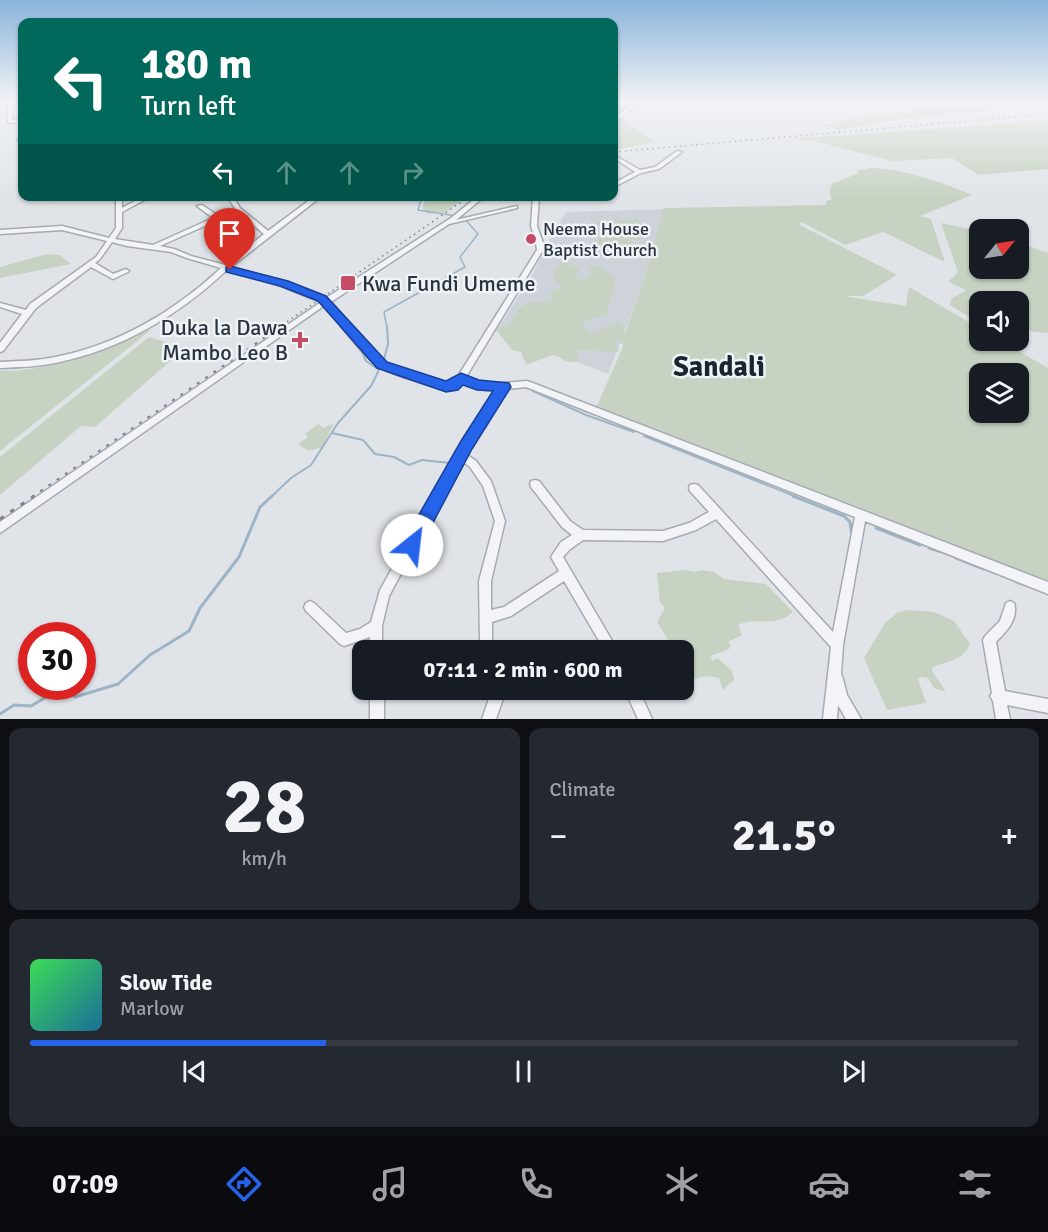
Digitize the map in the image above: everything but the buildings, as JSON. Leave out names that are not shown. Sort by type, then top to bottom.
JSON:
[{"type":"street","points":[[618,183],[639,172],[657,168],[679,152]]},
{"type":"street","points":[[618,159],[639,172]]},
{"type":"street","points":[[0,349],[26,313],[98,258],[119,228],[119,201]]},
{"type":"street","points":[[118,212],[139,201]]},
{"type":"street","points":[[233,201],[238,208],[268,234]]},
{"type":"street","points":[[0,365],[58,360],[120,340],[150,326],[180,306],[312,201]]},
{"type":"street","points":[[0,528],[326,301],[445,224],[475,201]]},
{"type":"street","points":[[0,232],[55,227],[109,241],[155,246],[284,284],[326,301],[365,349],[382,365],[446,386],[453,386],[461,378],[540,250],[540,241],[534,228],[538,210],[537,201]]},
{"type":"street","points":[[155,246],[218,218],[200,206]]},
{"type":"street","points":[[445,224],[515,207]]},
{"type":"street","points":[[91,264],[113,277],[126,271]]},
{"type":"street","points":[[0,305],[26,313]]},
{"type":"street","points":[[461,378],[477,385],[504,387],[527,384],[1048,588]]},
{"type":"street","points":[[376,640],[376,626],[384,594],[504,387]]},
{"type":"street","points":[[462,456],[473,464],[483,478],[498,510],[500,521],[485,581],[483,602],[486,618],[485,640]]},
{"type":"street","points":[[535,484],[566,524],[581,535],[663,536],[692,527],[718,513]]},
{"type":"street","points":[[694,488],[837,645]]},
{"type":"street","points":[[830,719],[837,645],[861,516]]},
{"type":"street","points":[[581,535],[556,555],[606,640]]},
{"type":"street","points":[[486,618],[507,612],[566,573]]},
{"type":"street","points":[[310,607],[344,640],[363,634],[376,626]]},
{"type":"street","points":[[1003,719],[997,696],[989,640],[990,636],[1005,625],[1010,607]]},
{"type":"street","points":[[834,673],[841,697],[854,719]]},
{"type":"street","points":[[997,696],[1048,706]]},
{"type":"street","points":[[377,700],[377,719]]},
{"type":"street","points":[[489,719],[496,700]]},
{"type":"street","points":[[636,700],[645,719]]},
{"type":"shaded area","points":[[672,209],[608,374],[496,331],[530,279],[566,212]]},
{"type":"green space","points":[[618,135],[644,135],[653,142],[618,149]]},
{"type":"green space","points":[[854,135],[1048,135],[1048,169],[979,175],[952,158],[892,161],[810,140],[791,139]]},
{"type":"green space","points":[[871,168],[896,171],[936,181],[972,195],[920,216],[931,219],[945,262],[883,232],[845,245],[802,222],[798,224],[897,275],[863,296],[844,296],[906,306],[909,287],[969,322],[969,351],[1018,351],[1048,368],[1048,584],[605,411],[597,406],[622,349],[623,344],[619,343],[622,341],[613,344],[619,348],[618,352],[577,350],[579,359],[575,361],[568,362],[552,355],[526,365],[521,352],[512,350],[495,328],[510,325],[522,306],[553,301],[550,291],[562,287],[554,278],[556,269],[564,261],[580,269],[574,276],[575,279],[587,279],[592,273],[588,269],[595,266],[614,278],[615,283],[607,315],[585,320],[582,325],[591,334],[619,322],[623,325],[624,335],[643,284],[664,208],[826,205],[826,201],[832,199],[829,192],[832,184],[859,173],[856,171]]},
{"type":"green space","points":[[425,201],[460,201],[446,212],[427,214],[422,207]]},
{"type":"green space","points":[[635,219],[642,223],[631,231],[643,241],[632,239],[628,252],[614,260],[598,254],[602,249],[596,241],[607,234],[601,226],[593,222]]},
{"type":"green space","points":[[941,223],[969,229],[969,279],[1029,279],[1029,246],[1048,253],[1048,333],[1029,331],[1029,291],[969,291],[969,317],[950,305],[951,299],[966,290],[948,282],[958,272]]},
{"type":"green space","points":[[47,254],[59,255],[71,264],[0,278],[0,267]]},
{"type":"green space","points":[[152,329],[0,451],[0,371],[59,364],[116,345]]},
{"type":"green space","points":[[149,337],[185,348],[95,427],[81,426],[0,495],[0,457]]},
{"type":"green space","points":[[334,423],[322,447],[309,451],[298,444],[308,437],[305,434],[318,424],[324,428]]},
{"type":"green space","points":[[701,570],[714,572],[724,579],[766,584],[793,612],[779,620],[738,625],[742,635],[728,642],[731,645],[729,649],[711,656],[712,661],[718,658],[732,671],[734,680],[723,690],[719,678],[706,676],[694,679],[694,640],[668,640],[657,622],[665,608],[660,602],[657,573]]},
{"type":"green space","points":[[909,610],[934,612],[954,621],[970,644],[964,654],[933,667],[932,671],[946,692],[934,688],[928,678],[920,677],[918,679],[926,703],[887,710],[864,658],[885,623],[898,612]]},
{"type":"waterway","points":[[387,328],[384,312],[465,267],[460,257],[478,234],[463,217],[418,210],[421,201]]},
{"type":"waterway","points":[[336,320],[343,328]]},
{"type":"waterway","points":[[341,327],[355,343]]},
{"type":"waterway","points":[[383,363],[388,344],[387,327]]},
{"type":"waterway","points":[[271,497],[291,478],[311,465],[338,423],[371,386],[379,370],[366,361],[362,352]]},
{"type":"waterway","points":[[430,385],[442,389]]},
{"type":"waterway","points":[[533,391],[586,415],[634,432]]},
{"type":"waterway","points":[[332,433],[363,440],[375,454],[394,457],[409,465],[422,460],[450,463]]},
{"type":"waterway","points":[[644,436],[797,497]]},
{"type":"waterway","points":[[443,495],[465,463],[468,463]]},
{"type":"waterway","points":[[0,714],[14,705],[31,706],[63,687],[75,697],[118,684],[150,655],[189,631],[200,608],[239,557],[260,507],[272,496]]},
{"type":"waterway","points":[[793,496],[844,516],[850,522],[852,535]]},
{"type":"waterway","points":[[876,528],[920,545]]},
{"type":"waterway","points":[[929,548],[945,553]]},
{"type":"waterway","points":[[956,558],[984,569]]},
{"type":"waterway","points":[[1017,582],[1028,586]]},
{"type":"railway","points":[[618,152],[813,135]]},
{"type":"railway","points":[[278,328],[463,201]]},
{"type":"railway","points":[[32,497],[280,327]]},
{"type":"railway","points":[[0,519],[34,496]]},
{"type":"place","name":"Neema House Baptist Church","points":[[531,239]]},
{"type":"place","name":"Kwa Fundi Umeme","points":[[348,283]]},
{"type":"place","name":"Duka la Dawa Mambo Leo B","points":[[300,340]]},
{"type":"district","name":"Sandali","points":[[719,367]]},
{"type":"route","points":[[230,270],[284,284],[322,298],[342,318],[365,349],[382,365],[418,379],[446,386],[453,386],[461,378],[477,385],[504,387],[475,435],[466,445],[412,545]]}]
